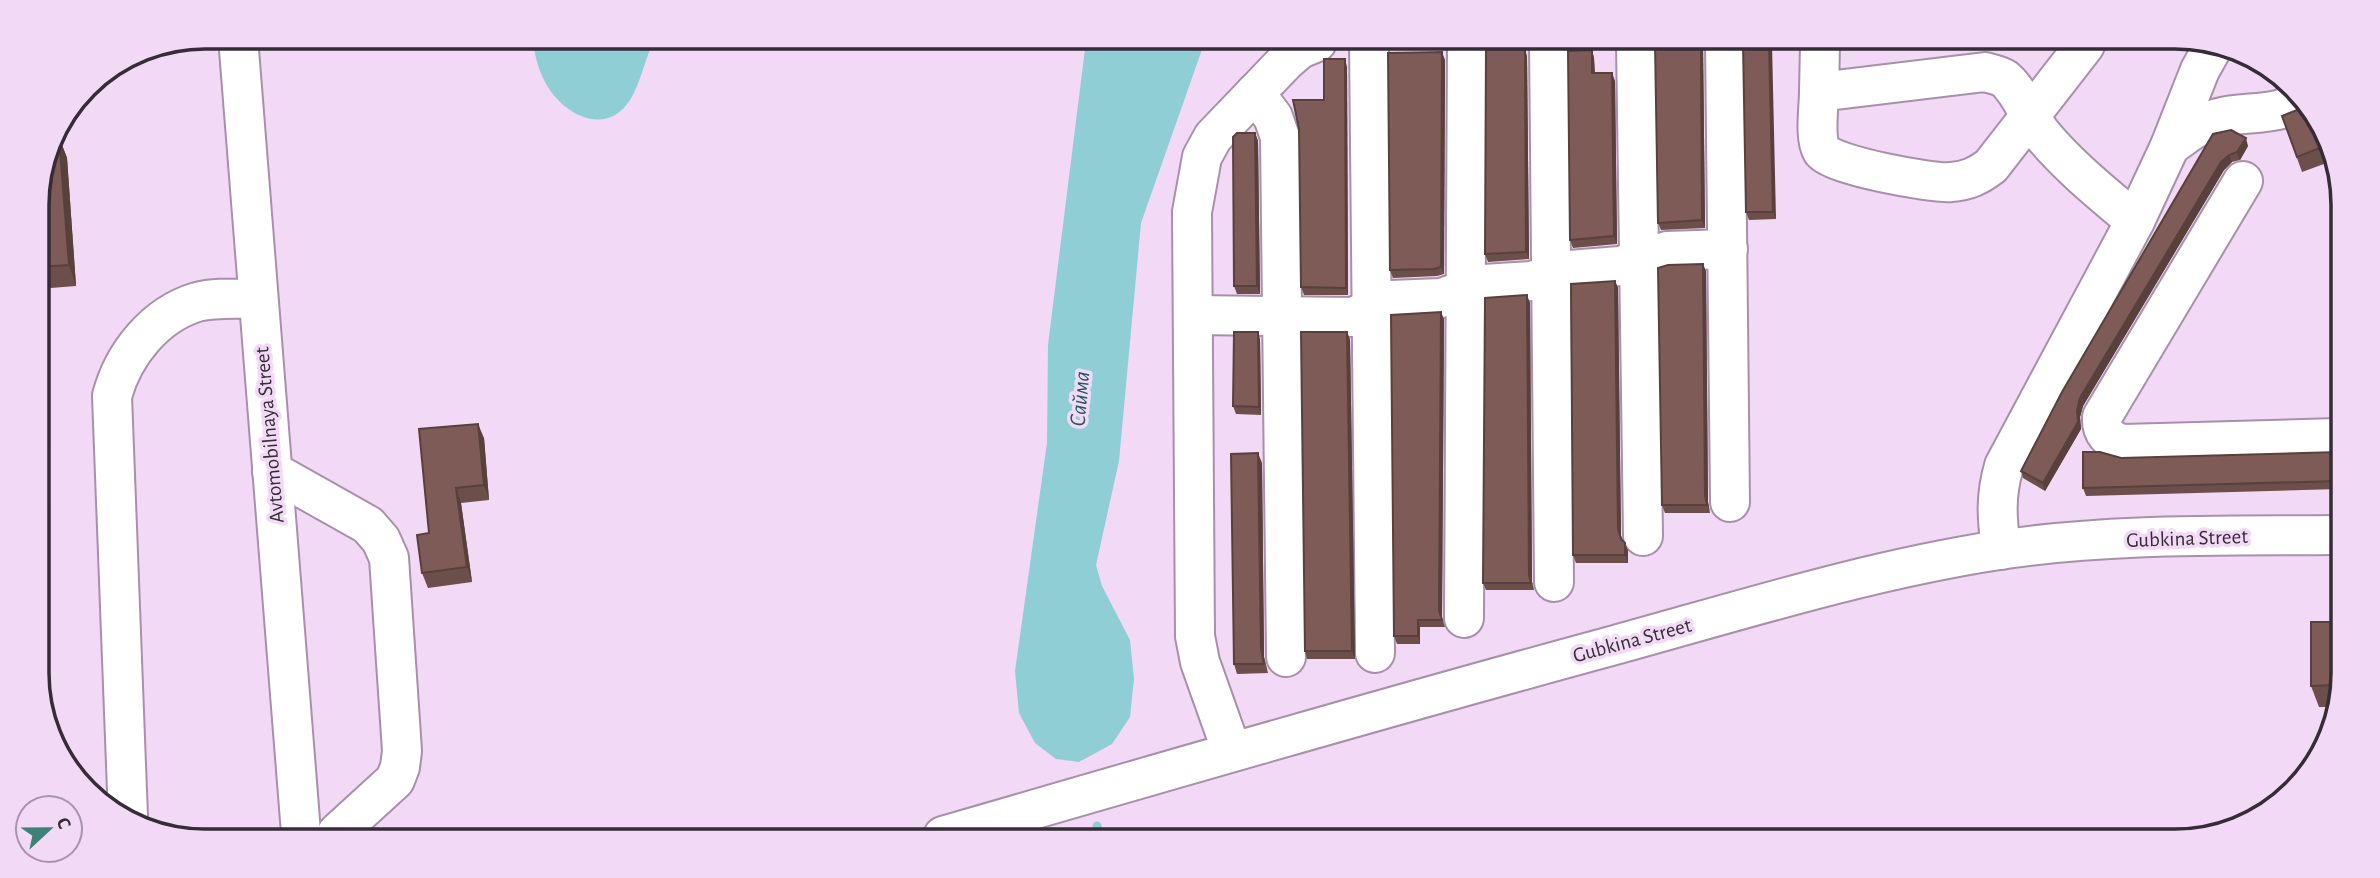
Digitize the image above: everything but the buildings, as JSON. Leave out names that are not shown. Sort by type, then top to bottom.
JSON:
[{"type":"street","name":"Avtomobilnaya Street","points":[[239,49],[301,829]]},
{"type":"street","points":[[1231,752],[1200,662],[1195,636],[1192,212],[1202,157],[1213,136],[1299,49]]},
{"type":"street","points":[[1369,49],[1375,653]]},
{"type":"street","points":[[1464,618],[1467,49]]},
{"type":"street","points":[[1549,49],[1554,582]]},
{"type":"street","points":[[1636,49],[1643,536]]},
{"type":"street","points":[[1726,49],[1730,502]]},
{"type":"street","points":[[1820,49],[1818,140],[1822,151],[1830,158],[1846,164],[1929,181],[1957,182],[1979,175],[1991,166],[2082,49]]},
{"type":"street","points":[[2001,550],[1996,514],[1997,489],[2004,466],[2135,221],[2210,53]]},
{"type":"street","points":[[1819,92],[1985,72],[2002,77],[2014,88],[2042,134],[2098,190],[2135,221]]},
{"type":"street","points":[[1255,93],[1273,117],[1280,137],[1286,657]]},
{"type":"street","points":[[2170,146],[2218,118],[2275,111],[2294,105]]},
{"type":"street","points":[[2243,181],[2102,417],[2105,432],[2115,443],[2123,444],[2331,438]]},
{"type":"street","points":[[1193,315],[1353,317],[1391,300],[1441,298],[1484,284],[1531,281],[1570,270],[1620,266],[1667,251],[1728,249]]},
{"type":"street","points":[[128,808],[112,397],[117,377],[127,356],[162,319],[199,302],[258,299]]},
{"type":"street","points":[[272,471],[368,525],[381,540],[389,558],[402,751],[400,767],[395,780],[341,829]]},
{"type":"street","name":"Gubkina Street","points":[[967,829],[1231,752],[1852,580],[2001,550],[2090,541],[2331,535]]},
{"type":"water","points":[[534,49],[650,49],[630,100],[620,112],[596,120],[584,117],[561,103],[544,80]]},
{"type":"water","name":"Сайма","points":[[1085,49],[1202,49],[1141,223],[1119,461],[1096,565],[1102,586],[1130,640],[1134,679],[1130,717],[1112,744],[1079,762],[1056,759],[1035,743],[1019,713],[1015,671],[1047,443],[1048,345]]}]
